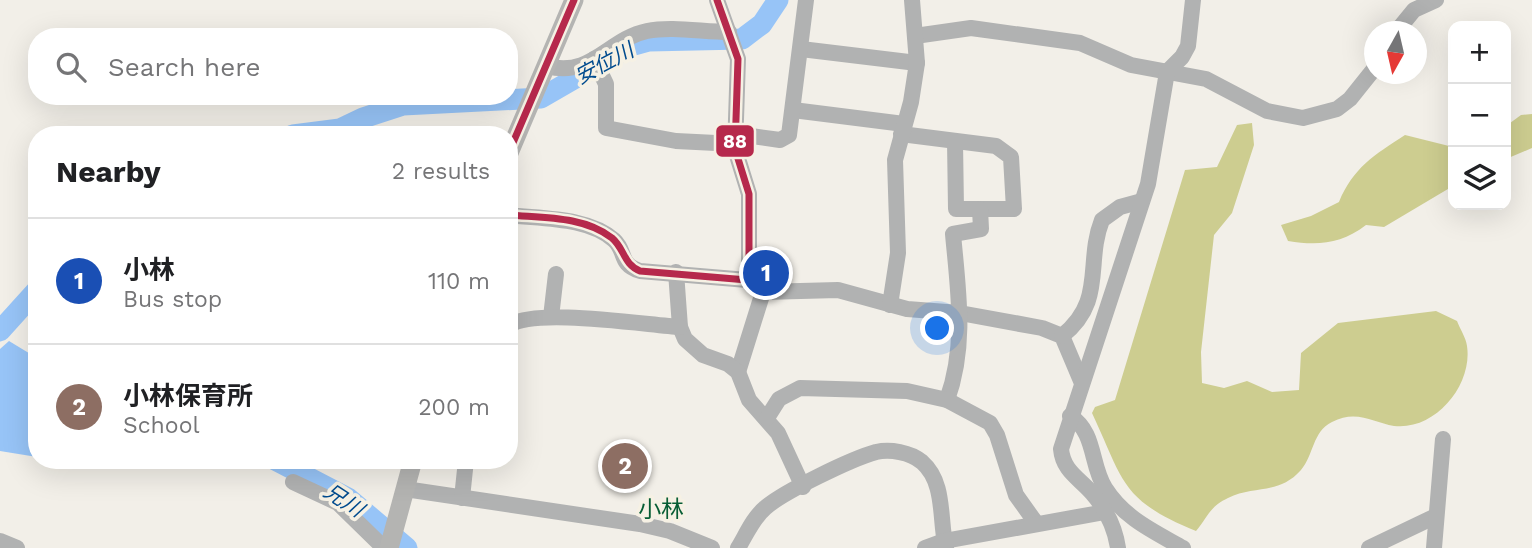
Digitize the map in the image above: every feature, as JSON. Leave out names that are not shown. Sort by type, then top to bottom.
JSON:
[{"type":"main road","points":[[518,133],[574,0]]},
{"type":"main road","points":[[383,548],[394,528],[411,469]]},
{"type":"street","points":[[717,0],[732,39],[739,73],[736,139],[749,194],[749,263],[761,287],[738,372],[749,400],[778,433],[803,486]]},
{"type":"street","points":[[598,65],[607,97],[606,128],[676,141],[780,140],[789,135],[806,0]]},
{"type":"street","points":[[890,305],[898,253],[895,160],[911,103],[916,63],[912,0]]},
{"type":"street","points":[[1118,548],[1112,524],[1105,512],[1062,460],[1063,437],[1142,201],[1153,164],[1167,72],[1182,57],[1188,46],[1193,0]]},
{"type":"street","points":[[1405,21],[1414,10],[1436,0]]},
{"type":"street","points":[[915,36],[984,29],[1080,43],[1115,60],[1206,79],[1267,111],[1303,118],[1337,108],[1350,99],[1364,82]]},
{"type":"street","points":[[547,65],[572,69],[598,65],[633,36],[648,31],[732,39]]},
{"type":"street","points":[[801,49],[916,63]]},
{"type":"street","points":[[793,110],[955,141],[996,146],[1011,156],[1014,209],[956,209],[955,141]]},
{"type":"street","points":[[1062,336],[1080,318],[1092,291],[1102,220],[1120,207],[1142,201]]},
{"type":"street","points":[[947,400],[958,360],[960,313],[953,233],[981,229],[980,209]]},
{"type":"street","points":[[518,216],[590,226],[613,240],[625,263],[631,268],[676,272],[761,287],[838,290],[921,312],[960,313],[1042,328],[1062,336],[1081,381]]},
{"type":"street","points":[[676,272],[680,327],[692,348],[738,372]]},
{"type":"street","points":[[550,279],[551,317]]},
{"type":"street","points":[[518,322],[525,318],[551,317],[680,327]]},
{"type":"street","points":[[767,418],[779,399],[800,388],[907,391],[947,400],[990,423],[998,435],[1016,495],[1036,523]]},
{"type":"street","points":[[1070,416],[1084,427],[1095,469],[1113,500],[1138,523],[1183,548]]},
{"type":"street","points":[[1434,548],[1443,439]]},
{"type":"street","points":[[738,548],[761,511],[803,486],[877,452],[907,453],[921,461],[936,482],[945,545]]},
{"type":"street","points":[[462,498],[465,469]]},
{"type":"street","points":[[293,482],[338,503],[383,548]]},
{"type":"street","points":[[405,489],[640,524],[670,531],[712,548]]},
{"type":"street","points":[[925,548],[1036,523],[1105,512]]},
{"type":"street","points":[[1369,548],[1436,516]]},
{"type":"street","points":[[0,541],[17,548]]},
{"type":"green space","points":[[1532,114],[1532,148],[1511,157],[1511,122],[1521,115]]},
{"type":"green space","points":[[1252,123],[1254,145],[1232,213],[1214,235],[1201,352],[1202,383],[1224,388],[1247,381],[1272,392],[1299,390],[1301,353],[1338,323],[1436,311],[1457,321],[1466,343],[1467,361],[1457,390],[1437,413],[1409,426],[1394,426],[1357,417],[1341,418],[1332,422],[1325,426],[1305,464],[1293,478],[1222,501],[1196,531],[1171,520],[1138,498],[1119,472],[1092,413],[1095,407],[1115,400],[1185,170],[1217,167],[1237,125]]},
{"type":"green space","points":[[1405,135],[1448,146],[1448,189],[1384,227],[1366,225],[1329,242],[1288,241],[1281,225],[1311,216],[1339,202],[1358,171]]},
{"type":"water","points":[[9,341],[28,353],[28,456],[0,451],[0,349]]},
{"type":"waterway","name":"安位川","points":[[518,99],[541,98],[631,46],[649,41],[742,39],[762,24],[778,0]]},
{"type":"waterway","name":"安位川","points":[[346,126],[403,105]]},
{"type":"waterway","name":"安位川","points":[[0,331],[28,300]]},
{"type":"waterway","name":"兄川","points":[[292,469],[348,498],[407,548]]},
{"type":"transit line","name":"88","points":[[518,131],[574,0]]},
{"type":"transit line","name":"88","points":[[717,0],[738,59],[735,149],[749,194],[749,263],[759,281]]},
{"type":"transit line","name":"88","points":[[518,216],[563,219],[601,231],[612,238],[630,264],[640,271],[759,281]]},
{"type":"place","name":"小林","points":[[766,273]]},
{"type":"place","name":"小林保育所","points":[[625,466]]},
{"type":"district","name":"小林","points":[[661,509]]}]
